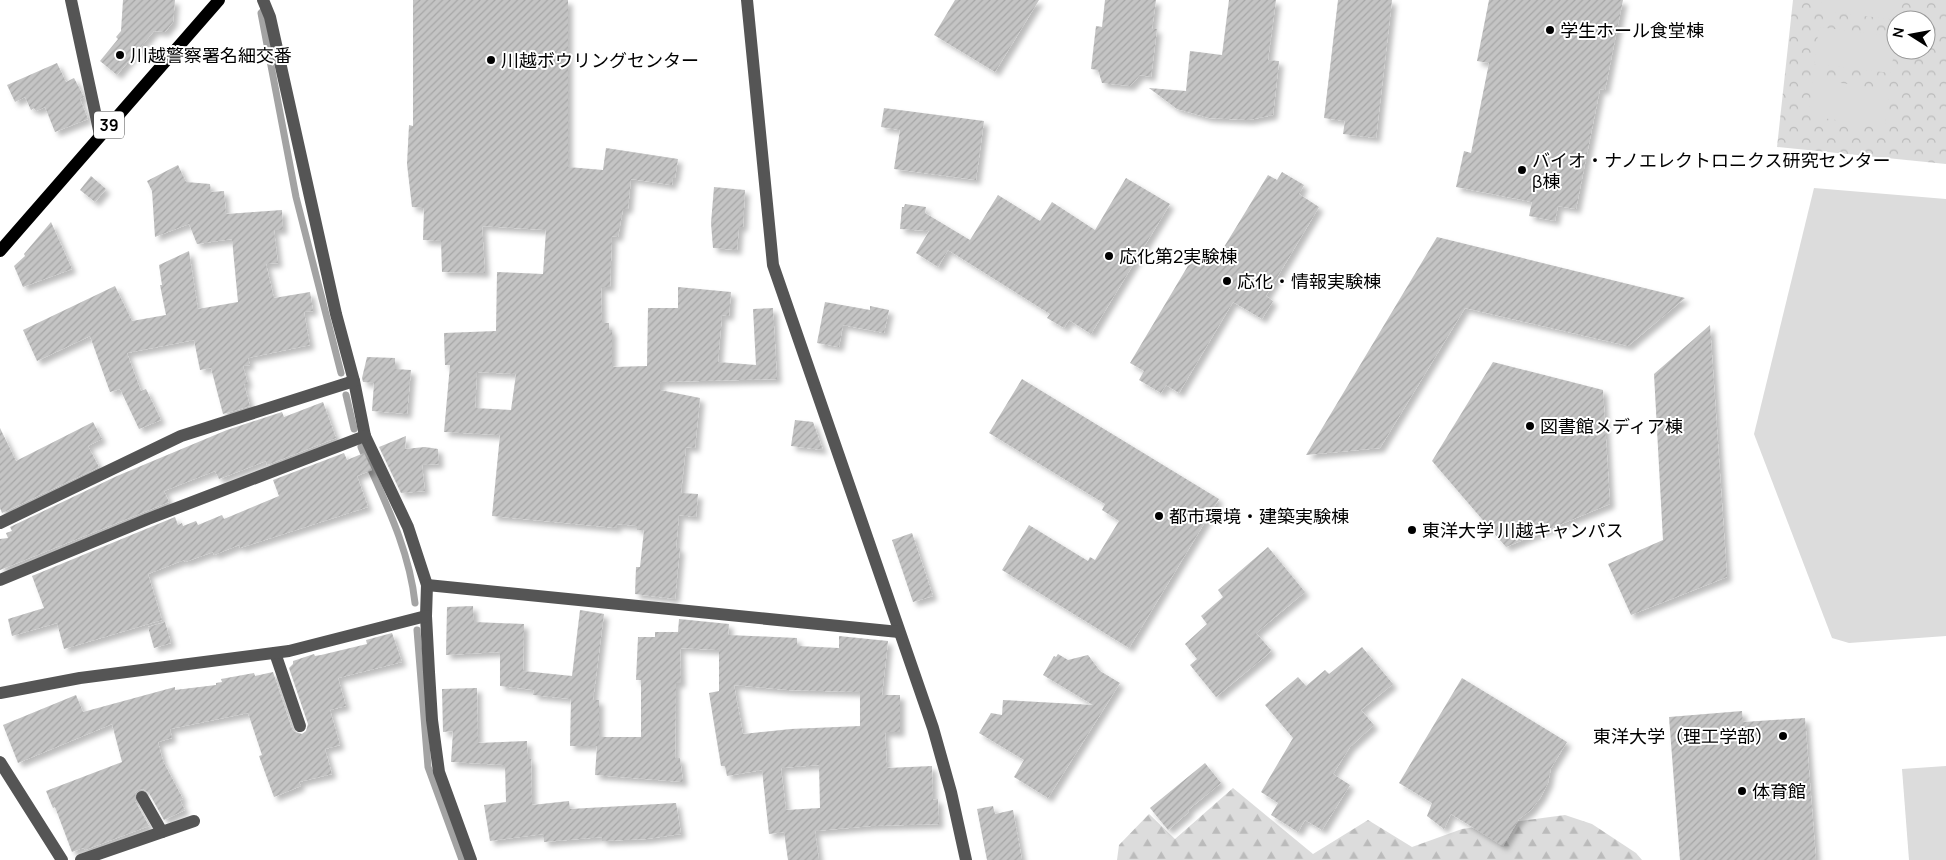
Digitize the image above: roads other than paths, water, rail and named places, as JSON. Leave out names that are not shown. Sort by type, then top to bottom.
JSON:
[{"type":"main road","name":"39","points":[[0,251],[219,0]]},
{"type":"street","points":[[71,0],[100,135]]},
{"type":"street","points":[[263,0],[268,9],[336,314],[354,380],[366,436],[408,527],[427,585],[426,616],[432,720],[439,772],[471,860]]},
{"type":"street","points":[[747,0],[773,264],[933,728],[951,792],[966,860]]},
{"type":"street","points":[[0,523],[181,436],[354,380]]},
{"type":"street","points":[[0,580],[148,520],[366,436]]},
{"type":"street","points":[[427,585],[899,632]]},
{"type":"street","points":[[0,693],[80,678],[275,653],[426,616]]},
{"type":"street","points":[[275,653],[300,726]]},
{"type":"street","points":[[0,762],[62,860]]},
{"type":"street","points":[[142,797],[162,832]]},
{"type":"street","points":[[81,860],[194,821]]},
{"type":"waterway","points":[[265,9],[261,13],[296,197],[341,373]]},
{"type":"waterway","points":[[346,395],[354,429]]},
{"type":"waterway","points":[[361,447],[401,542],[412,582],[415,603]]},
{"type":"waterway","points":[[417,630],[428,767],[462,860]]},
{"type":"place","name":"学生ホール食堂棟","points":[[1550,30]]},
{"type":"place","name":"川越警察署名細交番","points":[[120,55]]},
{"type":"place","name":"川越ボウリングセンター","points":[[491,60]]},
{"type":"place","name":"バイオ・ナノエレクトロニクス研究センター β棟","points":[[1522,170]]},
{"type":"place","name":"応化第2実験棟","points":[[1109,256]]},
{"type":"place","name":"応化・情報実験棟","points":[[1227,281]]},
{"type":"place","name":"図書館メディア棟","points":[[1530,426]]},
{"type":"place","name":"都市環境・建築実験棟","points":[[1159,516]]},
{"type":"place","name":"東洋大学 川越キャンパス","points":[[1412,530]]},
{"type":"place","name":"東洋大学（理工学部）","points":[[1783,736]]},
{"type":"place","name":"体育館","points":[[1742,791]]}]
